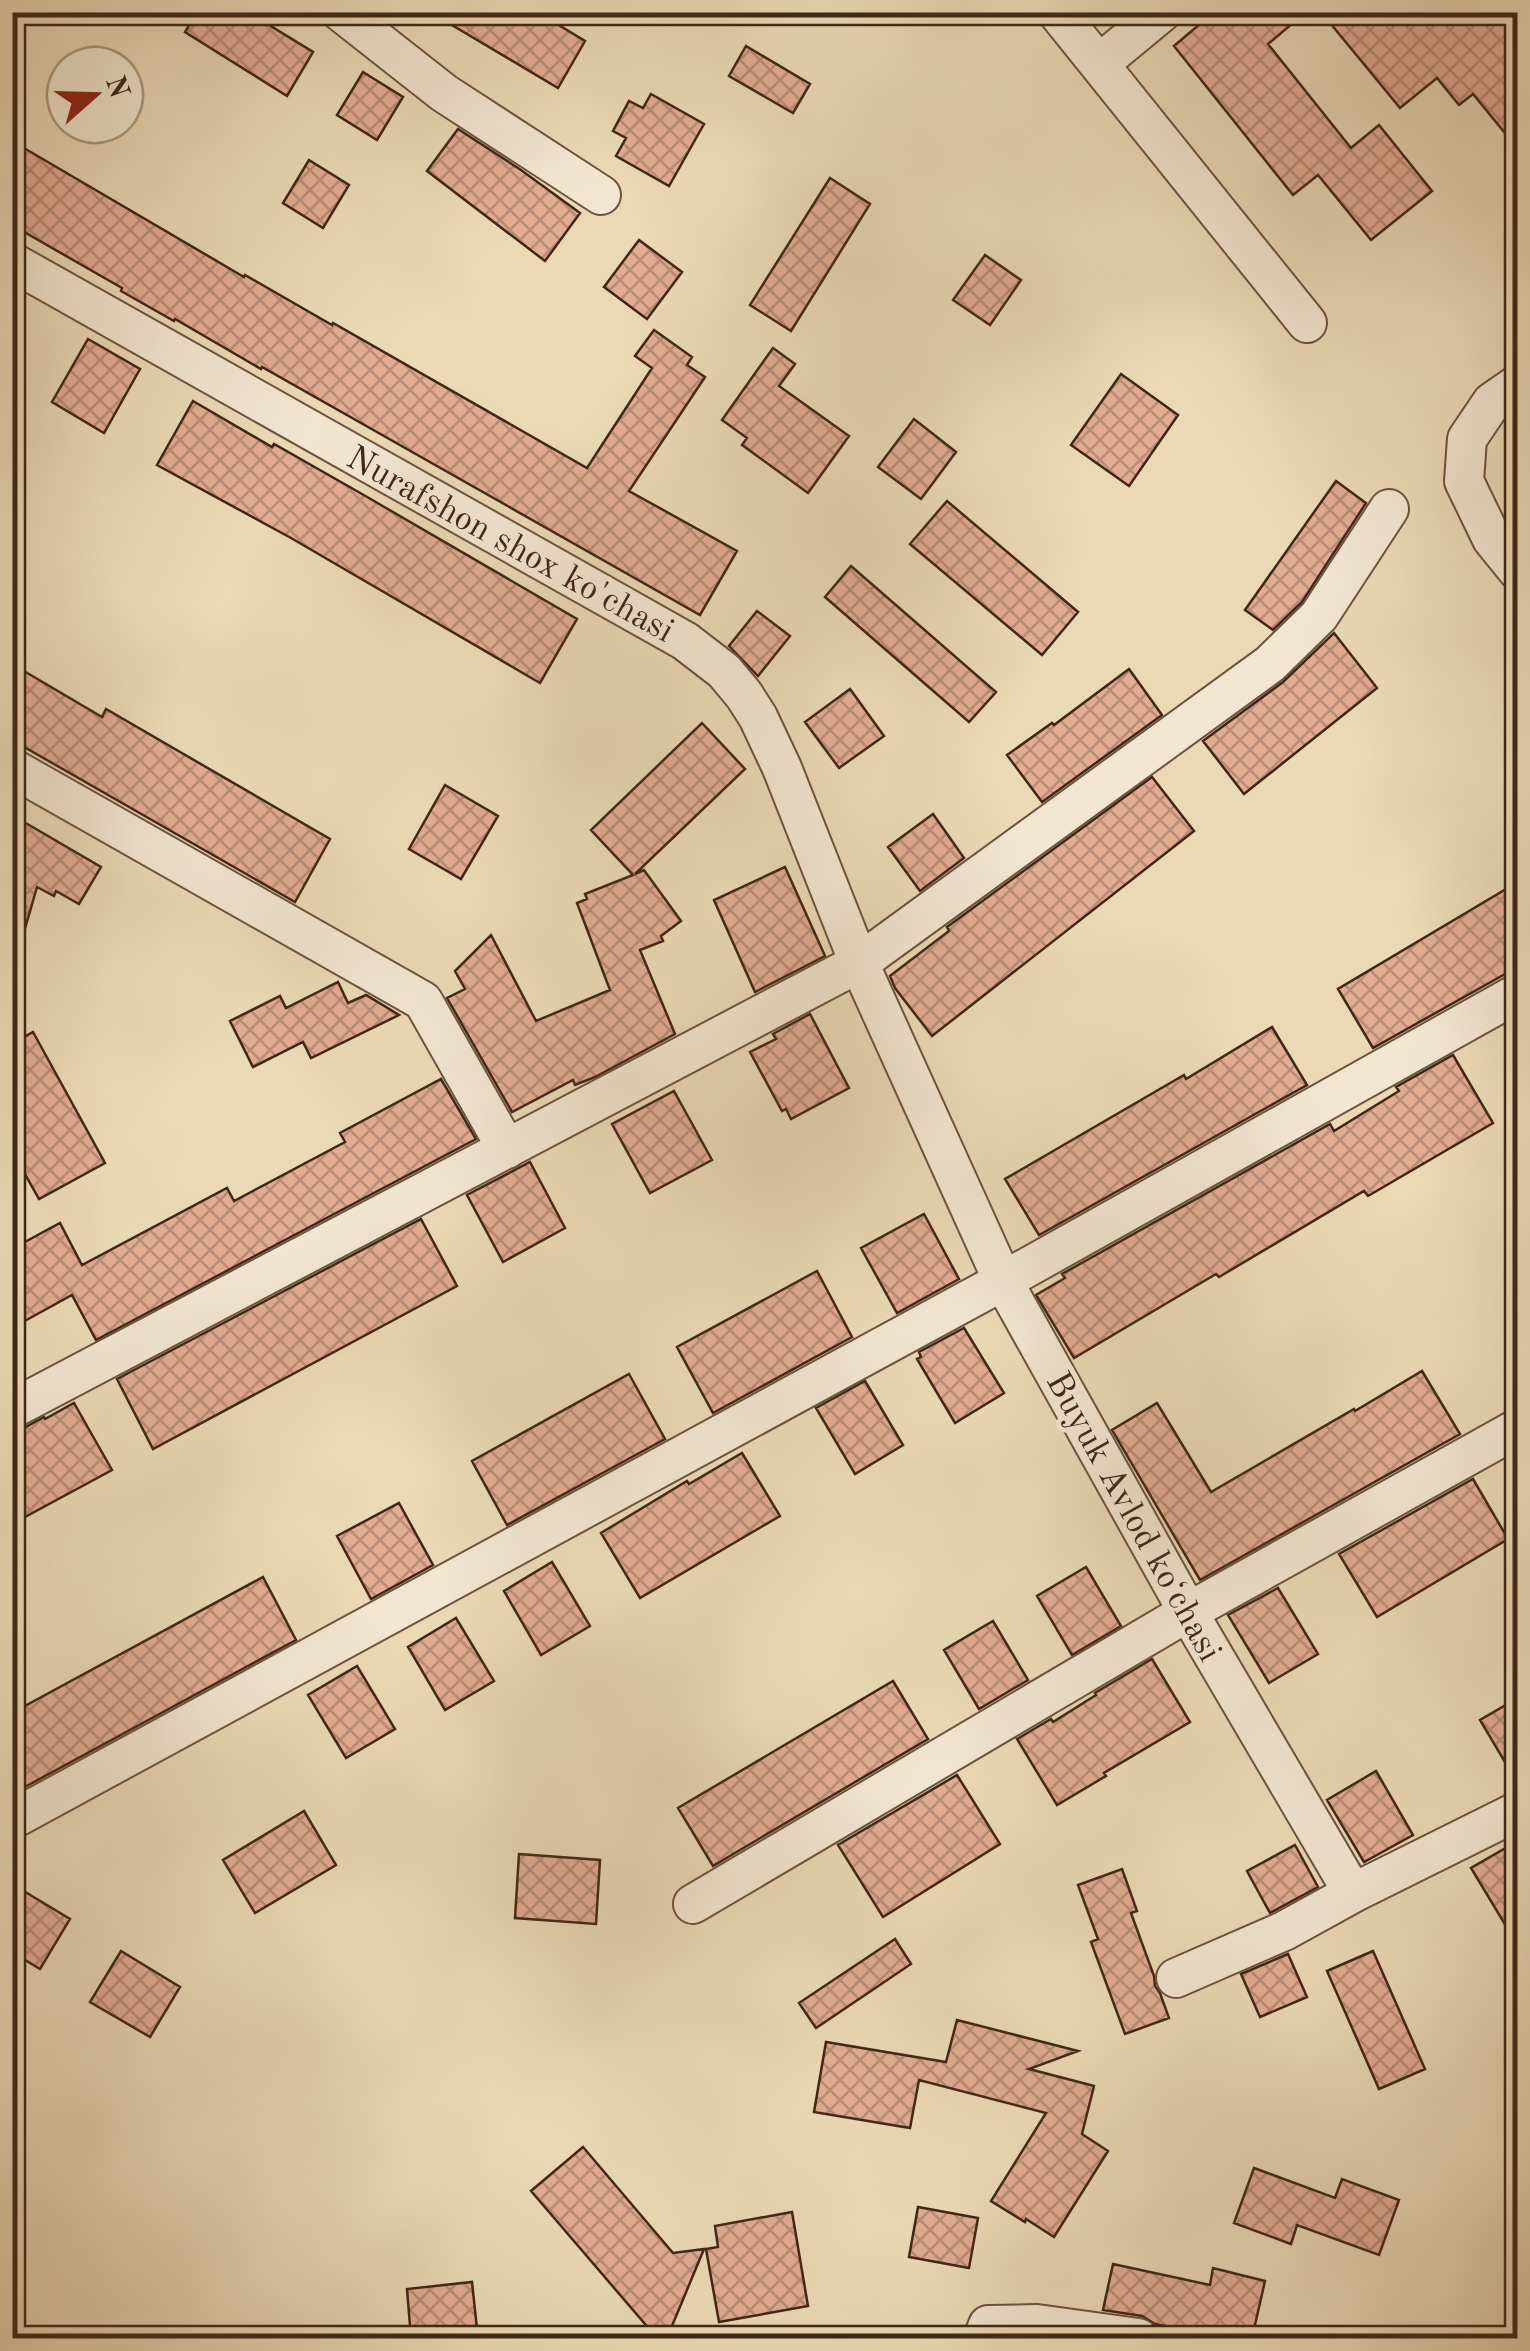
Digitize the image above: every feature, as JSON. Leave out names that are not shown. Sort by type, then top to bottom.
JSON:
[{"type":"street","points":[[341,12],[444,92],[601,195]]},
{"type":"street","points":[[1057,12],[1307,323]]},
{"type":"street","points":[[1098,64],[1162,12]]},
{"type":"street","name":"Nurafshon shox ko'chasi","points":[[12,262],[686,641],[724,671],[744,695],[770,742],[859,964]]},
{"type":"street","points":[[1518,384],[1492,402],[1467,440],[1464,482],[1492,539],[1518,571]]},
{"type":"street","points":[[12,1409],[859,964],[1270,664],[1319,616],[1389,509]]},
{"type":"street","points":[[12,768],[423,1002],[507,1148]]},
{"type":"street","name":"Buyuk Avlod koʻchasi","points":[[859,964],[1003,1281],[1188,1612],[1354,1894]]},
{"type":"street","points":[[15,1818],[1003,1281],[1518,994]]},
{"type":"street","points":[[693,1904],[1188,1612],[1518,1428]]},
{"type":"street","points":[[1176,1978],[1284,1931],[1518,1811]]},
{"type":"street","points":[[983,2338],[988,2325],[1038,2324],[1138,2338]]},
{"type":"building","points":[[197,12],[248,12],[313,52],[287,96],[185,32]]},
{"type":"building","points":[[430,12],[537,12],[585,41],[558,88]]},
{"type":"building","points":[[1214,12],[1306,12],[1268,44],[1351,148],[1379,125],[1432,191],[1371,240],[1318,175],[1293,195],[1174,46]]},
{"type":"building","points":[[1321,12],[1502,12],[1518,32],[1518,149],[1473,94],[1459,105],[1437,78],[1400,108]]},
{"type":"building","points":[[746,46],[810,84],[793,113],[729,76]]},
{"type":"building","points":[[363,72],[403,97],[377,140],[337,115]]},
{"type":"building","points":[[651,94],[704,124],[669,186],[616,156],[626,138],[613,131],[629,101],[643,108]]},
{"type":"building","points":[[458,129],[580,213],[545,261],[427,171]]},
{"type":"building","points":[[12,141],[244,277],[333,323],[587,468],[652,368],[635,356],[654,330],[692,357],[687,365],[705,377],[629,491],[737,551],[700,615],[121,291],[122,288],[12,225]]},
{"type":"building","points":[[309,160],[349,185],[323,228],[283,203]]},
{"type":"building","points":[[830,178],[870,204],[791,331],[750,305]]},
{"type":"building","points":[[639,240],[682,272],[647,319],[604,287]]},
{"type":"building","points":[[985,255],[1021,280],[990,325],[953,300]]},
{"type":"building","points":[[88,339],[140,369],[104,433],[52,402]]},
{"type":"building","points":[[773,348],[795,364],[779,386],[849,436],[808,493],[742,445],[747,438],[722,420]]},
{"type":"building","points":[[1121,374],[1178,415],[1129,486],[1071,445]]},
{"type":"building","points":[[193,401],[577,619],[540,683],[157,465]]},
{"type":"building","points":[[914,419],[956,452],[921,499],[878,467]]},
{"type":"building","points":[[1336,481],[1366,503],[1302,602],[1273,630],[1245,610]]},
{"type":"building","points":[[947,501],[1078,612],[1042,655],[910,544]]},
{"type":"building","points":[[851,566],[996,692],[969,722],[825,597]]},
{"type":"building","points":[[757,611],[790,636],[758,676],[729,646]]},
{"type":"building","points":[[1334,633],[1377,688],[1244,794],[1203,741],[1283,682]]},
{"type":"building","points":[[12,664],[102,717],[106,709],[330,839],[295,902],[12,740]]},
{"type":"building","points":[[1129,669],[1162,715],[1042,802],[1007,755]]},
{"type":"building","points":[[850,689],[884,736],[839,768],[805,722]]},
{"type":"building","points":[[702,723],[745,769],[635,874],[644,870],[681,921],[661,936],[663,941],[640,950],[675,1034],[595,1077],[575,1085],[573,1080],[512,1112],[447,998],[465,989],[455,971],[491,935],[536,1021],[610,990],[577,903],[587,899],[585,894],[633,875],[591,830]]},
{"type":"building","points":[[1152,777],[1194,831],[932,1036],[890,976],[949,931],[947,927]]},
{"type":"building","points":[[445,785],[498,816],[461,879],[409,849]]},
{"type":"building","points":[[933,814],[964,858],[920,891],[888,847]]},
{"type":"building","points":[[12,815],[101,867],[79,904],[56,891],[54,896],[37,887],[20,946],[12,945]]},
{"type":"building","points":[[785,867],[825,956],[755,992],[714,900]]},
{"type":"building","points":[[1518,882],[1518,971],[1507,973],[1373,1048],[1338,989]]},
{"type":"building","points":[[338,982],[348,1003],[366,995],[399,1015],[311,1058],[303,1042],[253,1067],[230,1021],[280,996],[286,1008]]},
{"type":"building","points":[[810,1014],[849,1088],[791,1119],[786,1109],[782,1111],[750,1052]]},
{"type":"building","points":[[1272,1027],[1307,1085],[1039,1235],[1005,1179]]},
{"type":"building","points":[[33,1032],[105,1163],[39,1199],[12,1151],[12,1044]]},
{"type":"building","points":[[1453,1055],[1493,1123],[1368,1196],[1364,1191],[1219,1277],[1216,1274],[1074,1358],[1036,1295],[1065,1278],[1062,1274],[1330,1124],[1334,1131],[1399,1091],[1396,1087]]},
{"type":"building","points":[[441,1079],[476,1139],[96,1340],[72,1295],[12,1328],[12,1249],[60,1223],[82,1265],[227,1188],[234,1201],[345,1142],[340,1133]]},
{"type":"building","points":[[674,1091],[712,1160],[650,1193],[612,1124]]},
{"type":"building","points":[[530,1162],[565,1228],[503,1262],[467,1195]]},
{"type":"building","points":[[924,1214],[959,1279],[897,1313],[861,1248]]},
{"type":"building","points":[[421,1219],[457,1286],[153,1449],[117,1379]]},
{"type":"building","points":[[817,1271],[852,1337],[713,1413],[677,1347]]},
{"type":"building","points":[[964,1328],[1004,1393],[955,1423],[917,1359],[921,1357],[919,1352]]},
{"type":"building","points":[[1422,1371],[1460,1434],[1200,1580],[1112,1430],[1157,1403],[1211,1492]]},
{"type":"building","points":[[629,1374],[665,1439],[507,1525],[472,1461]]},
{"type":"building","points":[[865,1381],[903,1445],[855,1474],[816,1408]]},
{"type":"building","points":[[74,1403],[112,1470],[12,1524],[12,1431]]},
{"type":"building","points":[[742,1453],[780,1516],[640,1598],[601,1533]]},
{"type":"building","points":[[1473,1479],[1508,1539],[1377,1617],[1339,1554]]},
{"type":"building","points":[[399,1503],[433,1565],[371,1599],[337,1536]]},
{"type":"building","points":[[552,1562],[590,1626],[541,1655],[504,1591]]},
{"type":"building","points":[[1086,1567],[1121,1626],[1072,1655],[1037,1596]]},
{"type":"building","points":[[263,1577],[296,1640],[12,1794],[12,1713]]},
{"type":"building","points":[[1278,1588],[1318,1654],[1269,1683],[1228,1615]]},
{"type":"building","points":[[456,1618],[494,1681],[445,1710],[408,1647]]},
{"type":"building","points":[[993,1621],[1028,1680],[979,1709],[944,1650]]},
{"type":"building","points":[[1152,1659],[1190,1722],[1057,1805],[1017,1739],[1051,1719],[1053,1722]]},
{"type":"building","points":[[357,1666],[395,1729],[346,1758],[308,1695]]},
{"type":"building","points":[[893,1681],[928,1739],[713,1866],[678,1808]]},
{"type":"building","points":[[1518,1698],[1518,1784],[1480,1720]]},
{"type":"building","points":[[1376,1771],[1413,1835],[1364,1862],[1327,1800]]},
{"type":"building","points":[[957,1775],[1000,1844],[883,1917],[838,1845]]},
{"type":"building","points":[[304,1811],[336,1865],[255,1913],[223,1860]]},
{"type":"building","points":[[1518,1841],[1518,1946],[1471,1868]]},
{"type":"building","points":[[1295,1845],[1318,1887],[1270,1913],[1247,1871]]},
{"type":"building","points":[[519,1854],[600,1860],[596,1924],[515,1918]]},
{"type":"building","points":[[1122,1869],[1137,1911],[1131,1913],[1169,2018],[1125,2034],[1091,1942],[1098,1939],[1078,1885]]},
{"type":"building","points":[[12,1884],[70,1919],[40,1969],[12,1952]]},
{"type":"building","points":[[895,1939],[911,1964],[816,2028],[799,2003]]},
{"type":"building","points":[[121,1951],[180,1987],[150,2037],[90,2002]]},
{"type":"building","points":[[1373,1951],[1425,2069],[1379,2089],[1327,1971]]},
{"type":"building","points":[[1288,1954],[1307,1997],[1260,2017],[1241,1974]]},
{"type":"building","points":[[957,2020],[1078,2051],[1029,2069],[1094,2086],[1082,2134],[1108,2151],[1054,2237],[991,2201],[1046,2113],[919,2080],[910,2128],[814,2112],[826,2042],[946,2062]]},
{"type":"building","points":[[583,2147],[673,2253],[704,2249],[667,2338],[657,2338],[531,2191]]},
{"type":"building","points":[[1254,2168],[1335,2198],[1342,2179],[1399,2200],[1379,2255],[1297,2225],[1291,2244],[1234,2223]]},
{"type":"building","points":[[918,2207],[978,2218],[969,2268],[909,2257]]},
{"type":"building","points":[[792,2212],[808,2306],[719,2322],[706,2249],[718,2247],[715,2226]]},
{"type":"building","points":[[1113,2264],[1210,2285],[1213,2268],[1265,2281],[1252,2338],[1197,2338],[1198,2333],[1155,2324],[1142,2316],[1103,2310]]},
{"type":"building","points":[[472,2282],[478,2338],[411,2338],[407,2289]]}]
